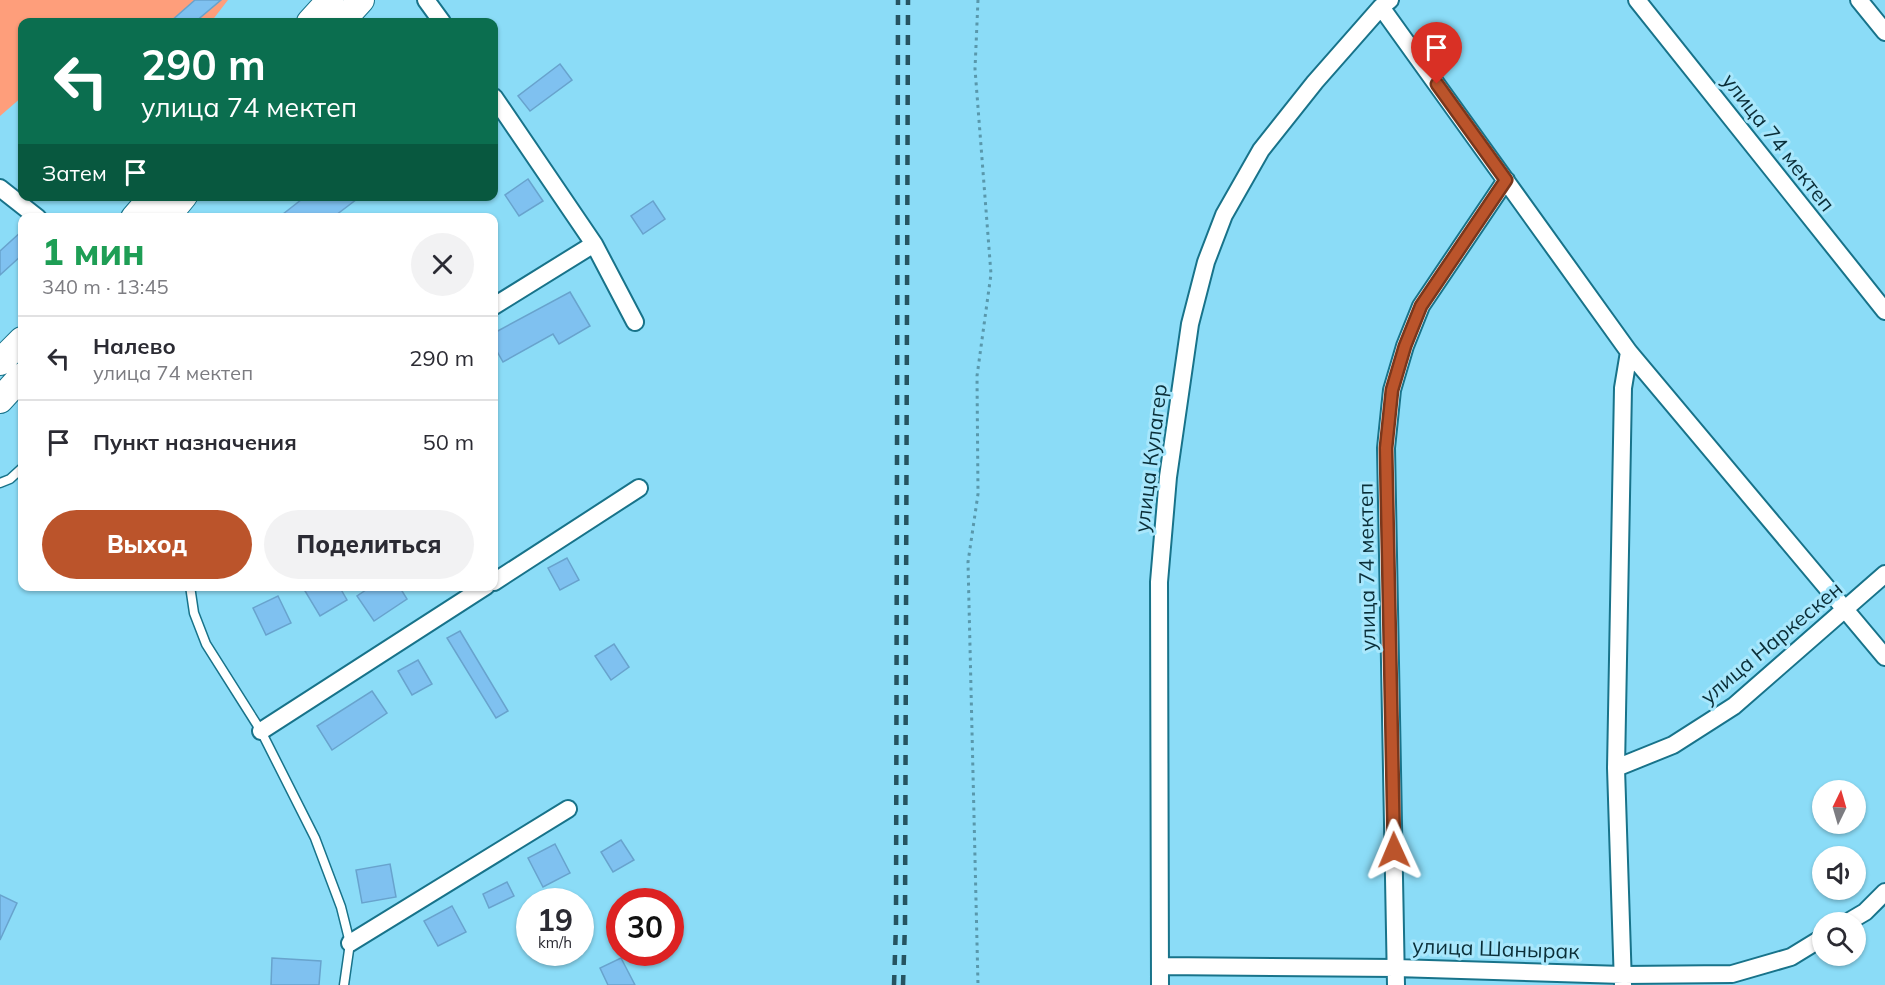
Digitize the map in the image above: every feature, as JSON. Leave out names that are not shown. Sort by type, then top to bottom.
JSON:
[{"type":"main road","points":[[314,18],[330,0]]},
{"type":"main road","points":[[344,18],[361,0]]},
{"type":"main road","points":[[138,213],[149,201]]},
{"type":"main road","points":[[170,213],[180,201]]},
{"type":"main road","points":[[0,362],[18,343]]},
{"type":"main road","points":[[0,400],[18,380]]},
{"type":"street","points":[[426,0],[439,18]]},
{"type":"street","name":"улица 74 мектеп","points":[[1637,0],[1885,311]]},
{"type":"street","points":[[1859,0],[1885,32]]},
{"type":"street","points":[[1386,4],[1506,180],[1629,352],[1885,657]]},
{"type":"street","name":"улица Кулагер","points":[[1160,985],[1160,582],[1168,477],[1190,324],[1206,262],[1224,215],[1261,150],[1314,82],[1386,4]]},
{"type":"street","points":[[498,103],[594,244],[635,322]]},
{"type":"street","name":"улица 74 мектеп","points":[[1396,985],[1386,448],[1392,390],[1405,346],[1421,306],[1506,180]]},
{"type":"street","points":[[0,188],[32,213]]},
{"type":"street","points":[[498,304],[594,244]]},
{"type":"street","points":[[1623,980],[1616,768],[1623,388],[1629,352]]},
{"type":"street","points":[[498,579],[639,488]]},
{"type":"street","name":"улица Наркескен","points":[[1616,768],[1673,745],[1734,706],[1885,574]]},
{"type":"street","points":[[261,731],[478,591]]},
{"type":"street","points":[[350,943],[568,809]]},
{"type":"street","points":[[1865,912],[1885,892]]},
{"type":"street","name":"улица Шанырак","points":[[1160,966],[1396,968],[1623,980],[1732,975],[1791,957],[1812,944]]},
{"type":"lane","points":[[0,483],[10,479],[18,472]]},
{"type":"lane","points":[[191,591],[194,613],[206,644],[261,731],[315,838],[341,907],[350,943],[344,985]]},
{"type":"path","points":[[978,0],[975,69],[991,274],[977,376],[978,494],[968,562],[978,985]]},
{"type":"shaded area","points":[[0,0],[228,0],[214,18],[18,18],[18,100],[0,116]]},
{"type":"building","points":[[195,0],[221,0],[200,18],[175,18]]},
{"type":"building","points":[[560,64],[572,80],[530,111],[518,96]]},
{"type":"building","points":[[528,179],[543,201],[519,216],[505,195]]},
{"type":"building","points":[[300,201],[354,201],[339,213],[284,213]]},
{"type":"building","points":[[653,201],[665,219],[643,234],[631,216]]},
{"type":"building","points":[[18,235],[18,259],[0,275],[0,251]]},
{"type":"building","points":[[570,292],[590,326],[559,344],[553,334],[503,362],[498,353],[498,331]]},
{"type":"building","points":[[567,558],[579,580],[560,590],[548,568]]},
{"type":"building","points":[[305,591],[342,591],[347,600],[320,616]]},
{"type":"building","points":[[364,591],[402,591],[407,599],[374,621],[357,596]]},
{"type":"building","points":[[278,596],[291,623],[266,635],[253,608]]},
{"type":"building","points":[[460,631],[508,711],[496,718],[447,638]]},
{"type":"building","points":[[614,644],[629,667],[611,680],[595,656]]},
{"type":"building","points":[[418,660],[432,684],[412,695],[398,671]]},
{"type":"building","points":[[372,691],[387,713],[332,750],[317,726]]},
{"type":"building","points":[[621,840],[634,860],[613,872],[601,852]]},
{"type":"building","points":[[555,844],[570,873],[543,887],[528,858]]},
{"type":"building","points":[[390,864],[396,897],[362,903],[356,870]]},
{"type":"building","points":[[507,882],[514,896],[489,908],[483,894]]},
{"type":"building","points":[[0,895],[17,903],[0,940]]},
{"type":"building","points":[[452,906],[466,932],[438,946],[424,921]]},
{"type":"building","points":[[272,958],[321,961],[319,985],[271,985]]},
{"type":"building","points":[[606,965],[625,966],[635,985],[608,985],[600,968]]},
{"type":"railway","points":[[894,985],[898,0]]},
{"type":"railway","points":[[903,985],[908,0]]},
{"type":"route","points":[[1394,850],[1386,448],[1392,390],[1405,346],[1421,306],[1506,180],[1437,84]]}]
